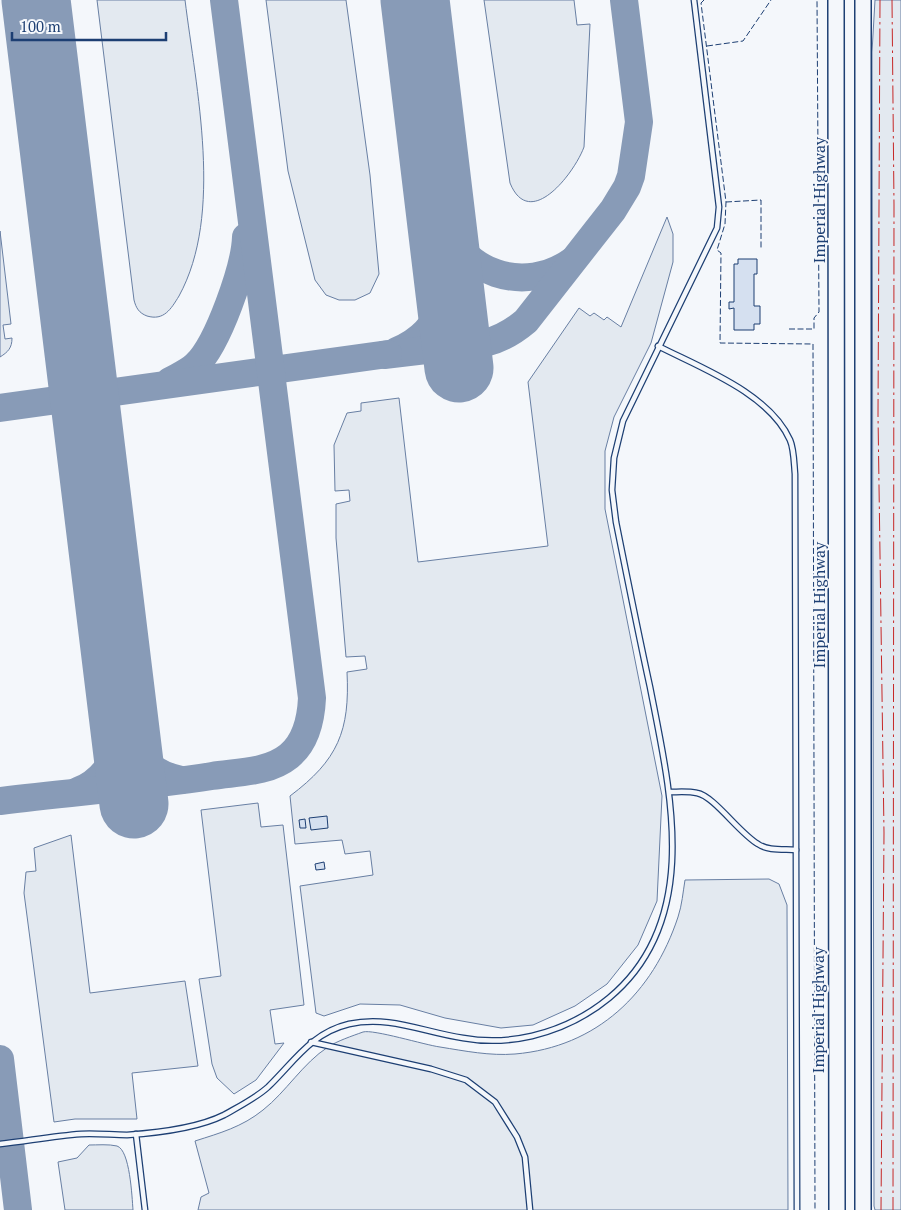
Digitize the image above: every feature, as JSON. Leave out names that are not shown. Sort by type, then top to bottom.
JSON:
[{"type":"main road","name":"Imperial Highway","points":[[836,0],[837,1210]]},
{"type":"main road","points":[[862,0],[864,1210]]},
{"type":"main road","points":[[863,34],[868,0]]},
{"type":"main road","points":[[837,1156],[843,1165],[844,1210]]},
{"type":"lane","points":[[0,1144],[85,1134],[136,1134],[199,1124],[222,1116],[266,1089],[301,1049],[311,1042],[345,1025],[367,1020],[390,1021],[464,1039],[507,1040],[532,1036],[569,1025],[597,1008],[622,987],[641,963],[657,933],[668,900],[672,864],[670,792],[616,522],[612,490],[614,458],[623,421],[658,346],[718,228],[719,207],[694,0]]},
{"type":"lane","points":[[658,346],[755,397],[777,419],[790,441],[795,474],[797,1210]]},
{"type":"lane","points":[[670,792],[698,793],[712,799],[724,815],[758,844],[766,848],[796,850]]},
{"type":"lane","points":[[311,1042],[431,1069],[466,1080],[495,1102],[517,1136],[525,1157],[530,1210]]},
{"type":"lane","points":[[136,1134],[145,1210]]},
{"type":"shaded area","points":[[97,0],[185,0],[200,111],[204,190],[200,228],[193,263],[179,296],[166,313],[158,317],[147,316],[140,312],[134,300]]},
{"type":"shaded area","points":[[266,0],[346,0],[370,175],[379,274],[370,293],[355,300],[339,300],[326,295],[315,280],[288,171]]},
{"type":"shaded area","points":[[484,0],[574,0],[577,25],[590,24],[584,147],[579,158],[562,182],[551,193],[540,200],[529,202],[519,197],[510,183]]},
{"type":"shaded area","points":[[875,0],[901,0],[901,1210],[875,1210],[874,1206],[872,52]]},
{"type":"shaded area","points":[[667,217],[673,234],[673,262],[651,343],[614,417],[605,451],[605,509],[662,796],[657,901],[638,945],[607,984],[575,1006],[533,1025],[501,1028],[445,1018],[400,1005],[360,1004],[324,1016],[316,1013],[300,886],[373,875],[370,851],[345,854],[342,840],[295,844],[290,796],[320,770],[338,743],[346,711],[347,672],[367,669],[365,656],[346,657],[336,538],[336,504],[350,501],[349,490],[335,491],[334,445],[347,413],[361,411],[361,403],[399,398],[418,562],[548,546],[528,382],[579,308],[590,316],[594,313],[604,320],[607,317],[621,327]]},
{"type":"shaded area","points":[[0,231],[11,324],[3,325],[5,339],[12,338],[9,349],[0,357]]},
{"type":"shaded area","points":[[258,803],[261,827],[283,825],[304,1005],[270,1010],[275,1044],[284,1043],[256,1080],[234,1094],[217,1078],[212,1064],[199,979],[221,976],[201,810]]},
{"type":"shaded area","points":[[71,835],[90,993],[185,981],[198,1066],[132,1073],[137,1119],[75,1119],[54,1122],[24,893],[26,872],[36,871],[34,848]]},
{"type":"shaded area","points":[[769,879],[779,884],[787,905],[788,1210],[198,1210],[201,1197],[209,1193],[195,1141],[230,1129],[255,1116],[271,1103],[311,1061],[332,1045],[363,1032],[369,1032],[478,1053],[515,1054],[545,1049],[572,1040],[596,1028],[618,1011],[637,992],[654,969],[678,917],[685,880]]},
{"type":"shaded area","points":[[89,1145],[114,1145],[121,1149],[130,1175],[133,1210],[65,1210],[58,1162],[77,1158]]},
{"type":"building","points":[[738,259],[757,259],[757,274],[754,274],[754,306],[760,306],[760,324],[754,324],[754,330],[734,330],[734,308],[729,309],[729,302],[734,302],[734,264],[738,264]]},
{"type":"building","points":[[327,816],[328,828],[311,830],[309,818]]},
{"type":"building","points":[[305,819],[306,828],[300,828],[299,820]]},
{"type":"building","points":[[324,862],[325,869],[316,870],[315,864]]},
{"type":"taxiway","points":[[0,801],[262,769],[281,762],[289,756],[300,744],[309,722],[312,698],[224,0]]},
{"type":"taxiway","points":[[384,355],[485,343],[512,332],[526,321],[613,210],[627,187],[631,176],[639,122],[624,0]]},
{"type":"taxiway","points":[[426,94],[444,217],[452,237],[464,253],[479,265],[496,273],[515,277],[534,276],[554,271],[572,261]]},
{"type":"taxiway","points":[[397,351],[417,340],[430,327],[439,312],[443,296],[444,279],[444,260],[439,222]]},
{"type":"taxiway","points":[[170,381],[196,365],[213,340],[236,285],[246,237]]},
{"type":"taxiway","points":[[0,408],[388,354]]},
{"type":"taxiway","points":[[125,730],[134,748],[146,763],[153,769],[181,780]]},
{"type":"taxiway","points":[[78,791],[96,781],[103,774],[119,749],[125,730]]},
{"type":"taxiway","points":[[0,1059],[18,1210]]},
{"type":"runway","points":[[36,0],[134,804]]},
{"type":"runway","points":[[415,0],[459,368]]},
{"type":"fence","points":[[704,0],[701,3],[726,202],[725,224],[717,250],[721,253],[720,343],[813,344],[815,1210]]},
{"type":"fence","points":[[707,46],[743,41],[771,0]]},
{"type":"fence","points":[[789,329],[814,329],[814,318],[819,312],[817,0]]},
{"type":"fence","points":[[726,202],[761,200],[761,248]]},
{"type":"power","points":[[880,0],[878,415],[884,833],[881,1210]]},
{"type":"power","points":[[892,0],[894,205],[893,1210]]}]
